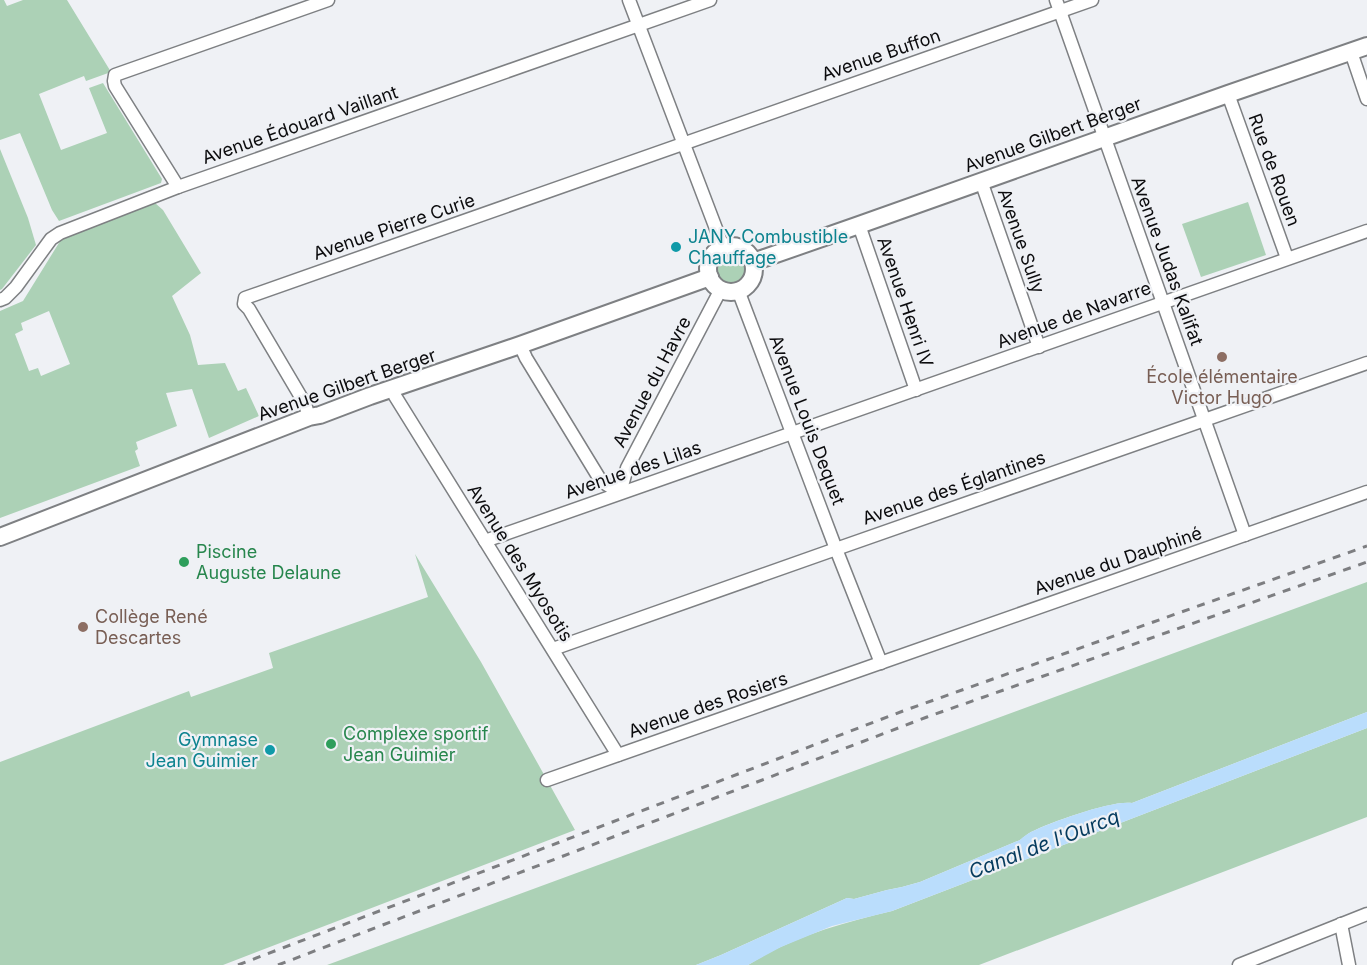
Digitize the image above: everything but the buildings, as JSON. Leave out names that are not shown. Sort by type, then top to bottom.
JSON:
[{"type":"street","points":[[178,187],[115,86],[115,75],[328,0]]},
{"type":"street","points":[[629,0],[723,247]]},
{"type":"street","name":"Avenue Édouard Vaillant","points":[[0,300],[16,287],[51,239],[60,233],[178,187],[710,0]]},
{"type":"street","name":"Avenue Buffon","points":[[683,143],[1058,6],[1092,0]]},
{"type":"street","name":"Avenue Judas Kalifat","points":[[1058,6],[1245,535]]},
{"type":"street","name":"Avenue Gilbert Berger","points":[[753,261],[1367,46]]},
{"type":"street","points":[[1351,52],[1367,99]]},
{"type":"street","name":"Rue de Rouen","points":[[1228,94],[1287,258]]},
{"type":"street","name":"Avenue Pierre Curie","points":[[309,417],[305,404],[244,304],[245,298],[683,143]]},
{"type":"street","name":"Avenue Sully","points":[[981,181],[1039,347]]},
{"type":"street","name":"Avenue Henri IV","points":[[859,225],[916,390]]},
{"type":"street","name":"Avenue de Navarre","points":[[793,433],[1367,231]]},
{"type":"street","points":[[731,246],[744,250],[753,261],[753,275],[749,282],[738,290],[727,291],[715,283],[708,266],[713,254],[723,247],[731,246]]},
{"type":"street","name":"Avenue Gilbert Berger","points":[[0,537],[309,417],[520,345],[715,283]]},
{"type":"street","name":"Avenue du Havre","points":[[620,493],[627,468],[715,283]]},
{"type":"street","name":"Avenue Louis Dequet","points":[[738,290],[881,663]]},
{"type":"street","points":[[520,345],[601,481],[620,493]]},
{"type":"street","name":"Avenue des Églantines","points":[[553,650],[1367,363]]},
{"type":"street","name":"Avenue des Myosotis","points":[[392,389],[618,755]]},
{"type":"street","name":"Avenue des Lilas","points":[[485,541],[793,433]]},
{"type":"street","name":"Avenue du Dauphiné","points":[[881,663],[1367,492]]},
{"type":"street","name":"Avenue des Rosiers","points":[[547,780],[881,663]]},
{"type":"street","points":[[1239,965],[1367,914]]},
{"type":"street","points":[[1341,924],[1349,965]]},
{"type":"green space","points":[[0,0],[4,0],[7,6],[23,0],[67,0],[111,72],[86,81],[84,76],[39,94],[61,150],[107,133],[89,88],[103,83],[162,179],[161,183],[59,221],[52,210],[20,133],[0,140]]},
{"type":"green space","points":[[0,149],[28,218],[36,245],[0,290]]},
{"type":"green space","points":[[1248,202],[1266,255],[1201,277],[1182,224]]},
{"type":"green space","points":[[155,203],[163,210],[201,273],[172,296],[190,335],[198,365],[225,363],[238,391],[246,388],[259,416],[209,438],[192,389],[166,393],[177,426],[136,442],[138,449],[135,451],[140,466],[0,518],[0,311],[23,301],[62,238]],"holes":[[[49,311],[70,364],[41,376],[38,368],[29,371],[15,334],[23,330],[21,323]]]},
{"type":"green space","points":[[731,251],[744,256],[749,269],[744,282],[731,287],[718,282],[713,269],[718,256]]},
{"type":"green space","points":[[415,554],[481,662],[575,830],[223,965],[0,965],[0,762],[189,691],[191,697],[273,668],[269,653],[428,597]]},
{"type":"green space","points":[[1367,582],[1367,712],[1132,803],[1097,808],[1052,823],[1031,832],[1020,840],[920,882],[854,899],[847,898],[696,965],[327,965]]},
{"type":"green space","points":[[1367,728],[1367,817],[979,965],[748,965],[799,939],[892,911]]},
{"type":"water","name":"Canal de l'Ourcq","points":[[1367,712],[1367,728],[892,911],[832,926],[781,947],[748,965],[696,965],[847,898],[854,899],[920,882],[1020,840],[1031,832],[1053,823],[1096,808],[1132,803]]},
{"type":"railway","points":[[238,965],[903,711],[1367,546]]},
{"type":"railway","points":[[278,965],[927,717],[1367,562]]},
{"type":"place","name":"JANY Combustible Chauffage","points":[[676,247]]},
{"type":"place","name":"École élémentaire Victor Hugo","points":[[1222,357]]},
{"type":"place","name":"Piscine Auguste Delaune","points":[[184,562]]},
{"type":"place","name":"Collège René Descartes","points":[[83,627]]},
{"type":"place","name":"Complexe sportif Jean Guimier","points":[[331,744]]},
{"type":"place","name":"Gymnase Jean Guimier","points":[[270,750]]}]
